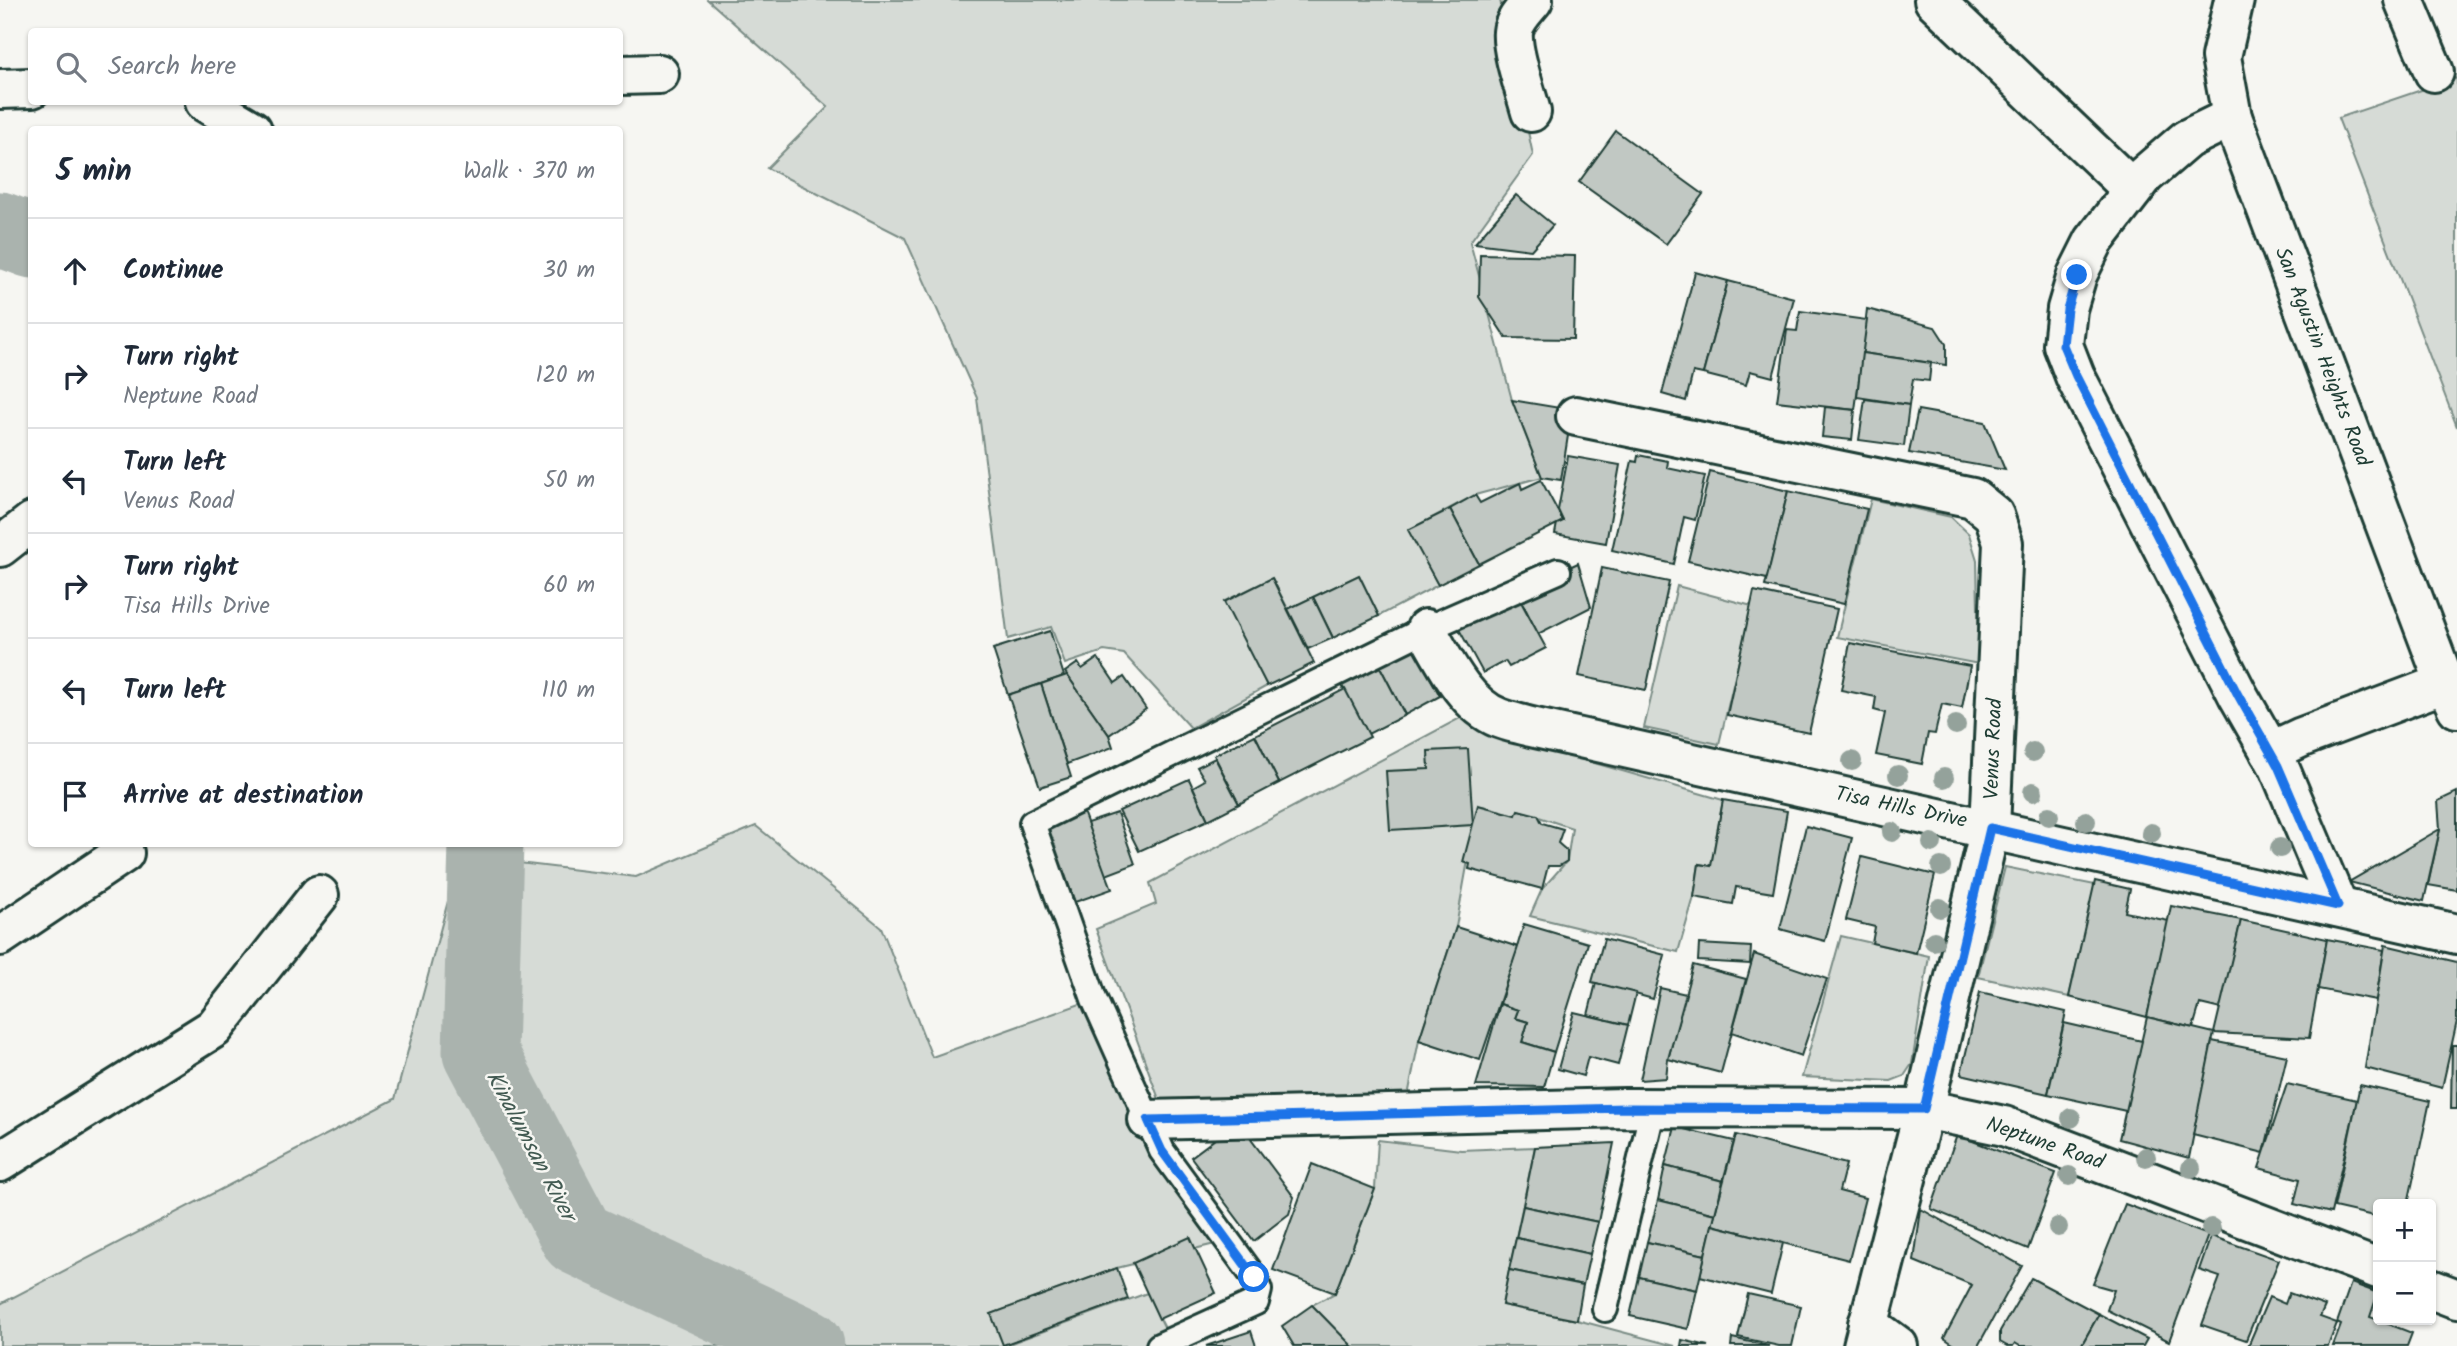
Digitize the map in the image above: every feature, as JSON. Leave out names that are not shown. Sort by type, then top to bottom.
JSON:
[{"type":"street","points":[[1531,112],[1515,50],[1513,31],[1533,0]]},
{"type":"street","points":[[1934,0],[2133,190]]},
{"type":"street","name":"San Agustin Heights Road","points":[[2234,0],[2221,57],[2232,117],[2451,695]]},
{"type":"street","points":[[2404,0],[2434,72]]},
{"type":"street","points":[[623,75],[659,74]]},
{"type":"street","points":[[0,89],[28,88]]},
{"type":"street","points":[[210,105],[245,126]]},
{"type":"street","points":[[2232,117],[2187,139],[2146,175],[2094,241],[2077,275],[2067,309],[2063,345],[2082,389],[2300,813],[2338,906]]},
{"type":"street","name":"Venus Road","points":[[1576,416],[1973,498],[1994,515],[2003,543],[1990,828],[1924,1109],[1876,1339]]},
{"type":"street","points":[[0,547],[28,525]]},
{"type":"street","name":"Tisa Hills Drive","points":[[1426,629],[1452,674],[1472,699],[1497,717],[1531,727],[2457,934]]},
{"type":"street","points":[[2270,752],[2302,737],[2451,695]]},
{"type":"street","points":[[0,936],[124,853]]},
{"type":"street","points":[[0,1162],[214,1028],[319,895]]},
{"type":"street","name":"Neptune Road","points":[[1148,1120],[1653,1108],[1924,1109],[2004,1126],[2373,1267]]},
{"type":"street","points":[[2436,1291],[2457,1299]]},
{"type":"lane","points":[[1159,1346],[1256,1301],[1259,1290],[1254,1277],[1162,1151],[1094,999],[1032,823],[1426,629],[1558,571]]},
{"type":"lane","points":[[1605,1309],[1653,1108]]},
{"type":"shaded area","points":[[708,0],[1500,0],[1533,155],[1470,242],[1512,400],[1542,477],[1475,495],[1409,530],[1438,585],[1379,616],[1359,575],[1288,609],[1272,578],[1225,601],[1267,686],[1191,728],[1124,654],[1104,651],[1065,664],[1051,627],[1008,639],[977,398],[905,238],[767,168],[828,107]]},
{"type":"shaded area","points":[[2457,78],[2457,427],[2338,118]]},
{"type":"shaded area","points":[[1871,499],[1951,517],[1969,534],[1977,560],[1979,664],[1837,637]]},
{"type":"shaded area","points":[[1677,586],[1752,606],[1719,744],[1644,728]]},
{"type":"shaded area","points":[[1460,718],[1504,737],[1723,800],[1711,866],[1699,864],[1694,897],[1678,952],[1530,916],[1542,889],[1567,861],[1572,828],[1518,810],[1516,815],[1478,805],[1456,927],[1419,1040],[1408,1096],[1163,1110],[1096,929],[1156,904],[1150,883]]},
{"type":"shaded area","points":[[756,826],[881,927],[932,1057],[1094,999],[1148,1120],[1227,1241],[1117,1268],[991,1314],[1006,1345],[1147,1293],[1174,1346],[0,1346],[0,1304],[395,1099],[460,856],[636,877]]},
{"type":"shaded area","points":[[2005,867],[2095,885],[2069,997],[1978,977]]},
{"type":"shaded area","points":[[1841,936],[1929,956],[1912,1064],[1904,1076],[1891,1081],[1802,1077]]},
{"type":"shaded area","points":[[1378,1140],[1461,1150],[1535,1147],[1502,1305],[1577,1320],[1675,1346],[1352,1346],[1312,1305],[1335,1293],[1375,1189]]},
{"type":"building","points":[[1616,131],[1703,194],[1666,244],[1579,182]]},
{"type":"building","points":[[1516,195],[1553,225],[1531,250],[1475,243]]},
{"type":"building","points":[[1480,254],[1575,256],[1573,339],[1506,338],[1479,297]]},
{"type":"building","points":[[1695,272],[1728,281],[1703,374],[1693,372],[1686,401],[1662,394]]},
{"type":"building","points":[[1728,281],[1794,298],[1773,377],[1750,371],[1746,385],[1703,374]]},
{"type":"building","points":[[1867,309],[1935,327],[1946,344],[1946,365],[1862,353]]},
{"type":"building","points":[[1800,311],[1867,320],[1855,410],[1777,401],[1787,330],[1797,331]]},
{"type":"building","points":[[1862,353],[1931,363],[1929,381],[1913,379],[1909,405],[1857,397]]},
{"type":"building","points":[[1865,399],[1909,405],[1904,446],[1859,440]]},
{"type":"building","points":[[1512,400],[1572,410],[1561,480],[1542,477]]},
{"type":"building","points":[[1825,407],[1855,410],[1852,440],[1822,437]]},
{"type":"building","points":[[1918,410],[1985,422],[2005,470],[1909,453]]},
{"type":"building","points":[[1638,455],[1668,461],[1667,468],[1705,476],[1695,520],[1684,517],[1674,564],[1612,550],[1632,461],[1637,462]]},
{"type":"building","points":[[1568,456],[1620,465],[1606,543],[1555,534],[1557,523],[1563,521],[1558,510]]},
{"type":"building","points":[[1710,472],[1788,491],[1767,579],[1688,561]]},
{"type":"building","points":[[1541,480],[1563,521],[1479,564],[1450,509],[1475,495],[1480,503],[1520,483],[1522,489]]},
{"type":"building","points":[[1788,491],[1867,509],[1844,604],[1765,586]]},
{"type":"building","points":[[1450,509],[1479,564],[1438,585],[1408,530]]},
{"type":"building","points":[[1578,563],[1591,607],[1538,634],[1517,592]]},
{"type":"building","points":[[1602,568],[1669,582],[1646,690],[1579,676]]},
{"type":"building","points":[[1359,575],[1379,616],[1333,638],[1313,597]]},
{"type":"building","points":[[1272,578],[1314,663],[1267,686],[1224,602]]},
{"type":"building","points":[[1754,591],[1837,609],[1809,733],[1727,715]]},
{"type":"building","points":[[1313,597],[1333,638],[1308,649],[1288,609]]},
{"type":"building","points":[[1520,600],[1546,648],[1509,667],[1505,661],[1483,673],[1455,622],[1485,607],[1489,616]]},
{"type":"building","points":[[1050,631],[1064,676],[1008,695],[993,649]]},
{"type":"building","points":[[1850,643],[1970,666],[1962,708],[1942,704],[1935,734],[1928,733],[1922,764],[1876,755],[1885,713],[1874,710],[1876,697],[1841,690]]},
{"type":"building","points":[[1413,645],[1440,696],[1405,715],[1378,663]]},
{"type":"building","points":[[1098,658],[1115,683],[1124,677],[1146,709],[1109,735],[1065,672],[1078,663],[1082,669]]},
{"type":"building","points":[[1378,663],[1405,715],[1368,734],[1340,682]]},
{"type":"building","points":[[1067,675],[1109,735],[1113,747],[1067,764],[1041,684]]},
{"type":"building","points":[[1041,684],[1071,777],[1040,787],[1008,695]]},
{"type":"building","points":[[1345,689],[1370,737],[1279,783],[1255,735]]},
{"type":"building","points":[[1255,735],[1279,783],[1239,804],[1214,755]]},
{"type":"building","points":[[1468,749],[1473,825],[1390,830],[1386,771],[1429,769],[1428,751]]},
{"type":"building","points":[[1215,758],[1239,804],[1208,820],[1193,787],[1205,780],[1197,767]]},
{"type":"building","points":[[1189,779],[1208,820],[1139,851],[1119,811]]},
{"type":"building","points":[[2457,792],[2457,890],[2428,885],[2440,829],[2438,801]]},
{"type":"building","points":[[1723,800],[1787,811],[1773,893],[1736,887],[1733,904],[1694,897],[1699,864],[1711,866]]},
{"type":"building","points":[[1478,805],[1516,815],[1518,810],[1538,815],[1542,823],[1563,829],[1558,843],[1567,851],[1567,861],[1559,866],[1548,866],[1542,889],[1469,869],[1470,864],[1463,862]]},
{"type":"building","points":[[1082,809],[1112,889],[1075,902],[1045,823]]},
{"type":"building","points":[[1117,813],[1135,864],[1106,875],[1087,823]]},
{"type":"building","points":[[1806,826],[1852,838],[1825,941],[1780,929]]},
{"type":"building","points":[[2440,829],[2424,901],[2349,882]]},
{"type":"building","points":[[1862,857],[1935,875],[1916,953],[1872,943],[1875,927],[1846,920]]},
{"type":"building","points":[[2095,881],[2130,889],[2125,912],[2169,921],[2147,1017],[2069,997]]},
{"type":"building","points":[[2171,906],[2241,920],[2221,1009],[2200,1004],[2193,1028],[2147,1017]]},
{"type":"building","points":[[2241,920],[2327,939],[2309,1038],[2214,1033]]},
{"type":"building","points":[[1524,924],[1588,943],[1554,1052],[1522,1042],[1528,1022],[1515,1018],[1518,1010],[1500,1004]]},
{"type":"building","points":[[1456,927],[1518,947],[1480,1060],[1419,1040]]},
{"type":"building","points":[[1604,939],[1665,955],[1653,999],[1592,982]]},
{"type":"building","points":[[2327,939],[2384,950],[2376,1000],[2318,989]]},
{"type":"building","points":[[1699,944],[1751,947],[1750,964],[1698,961]]},
{"type":"building","points":[[2385,945],[2457,962],[2457,1021],[2442,1088],[2365,1068]]},
{"type":"building","points":[[1754,954],[1827,979],[1801,1056],[1732,1032]]},
{"type":"building","points":[[1693,965],[1746,979],[1721,1073],[1668,1059]]},
{"type":"building","points":[[1596,983],[1636,993],[1628,1025],[1588,1015]]},
{"type":"building","points":[[1660,988],[1686,994],[1668,1059],[1666,1078],[1640,1080]]},
{"type":"building","points":[[1980,992],[2066,1012],[2048,1094],[1961,1074]]},
{"type":"building","points":[[1500,1004],[1518,1010],[1515,1018],[1528,1022],[1522,1042],[1554,1052],[1544,1087],[1476,1086]]},
{"type":"building","points":[[1574,1012],[1628,1025],[1618,1065],[1588,1057],[1583,1076],[1558,1069]]},
{"type":"building","points":[[2147,1017],[2214,1033],[2189,1158],[2119,1139]]},
{"type":"building","points":[[2064,1023],[2142,1041],[2126,1111],[2048,1094]]},
{"type":"building","points":[[2212,1041],[2287,1056],[2264,1153],[2193,1135]]},
{"type":"building","points":[[2452,1045],[2457,1045],[2457,1109],[2451,1109]]},
{"type":"building","points":[[2287,1084],[2357,1100],[2331,1213],[2294,1204],[2300,1179],[2259,1168]]},
{"type":"building","points":[[2360,1085],[2430,1101],[2409,1199],[2373,1199],[2373,1216],[2334,1207]]},
{"type":"building","points":[[1238,1122],[1294,1197],[1289,1214],[1254,1241],[1191,1157]]},
{"type":"building","points":[[1675,1127],[1734,1141],[1723,1181],[1665,1166]]},
{"type":"building","points":[[1736,1135],[1846,1164],[1839,1191],[1865,1198],[1849,1260],[1712,1225]]},
{"type":"building","points":[[1957,1135],[2056,1173],[2028,1249],[1931,1209]]},
{"type":"building","points":[[1614,1143],[1598,1222],[1523,1206],[1535,1147]]},
{"type":"building","points":[[1312,1164],[1375,1189],[1335,1293],[1273,1270]]},
{"type":"building","points":[[1665,1166],[1723,1181],[1715,1214],[1658,1200]]},
{"type":"building","points":[[1658,1200],[1715,1214],[1705,1255],[1647,1242]]},
{"type":"building","points":[[2125,1204],[2208,1235],[2169,1341],[2107,1310],[2114,1290],[2093,1284]]},
{"type":"building","points":[[1523,1206],[1598,1222],[1590,1254],[1516,1238]]},
{"type":"building","points":[[1921,1209],[2022,1266],[1978,1346],[1956,1346],[1944,1338],[1972,1285],[1914,1261]]},
{"type":"building","points":[[1712,1225],[1783,1243],[1771,1294],[1700,1276]]},
{"type":"building","points":[[2211,1236],[2279,1260],[2246,1340],[2202,1325],[2220,1277],[2199,1270]]},
{"type":"building","points":[[1190,1237],[1216,1293],[1159,1319],[1133,1263]]},
{"type":"building","points":[[1516,1238],[1590,1254],[1583,1285],[1509,1270]]},
{"type":"building","points":[[1647,1242],[1705,1255],[1697,1290],[1639,1277]]},
{"type":"building","points":[[1117,1268],[1128,1299],[1003,1345],[991,1314]]},
{"type":"building","points":[[1509,1270],[1583,1285],[1577,1320],[1502,1305]]},
{"type":"building","points":[[1639,1277],[1697,1290],[1688,1329],[1630,1316]]},
{"type":"building","points":[[2031,1278],[2099,1314],[2081,1346],[2020,1346],[2015,1343],[2013,1346],[2007,1346],[2000,1342],[2000,1331]]},
{"type":"building","points":[[2351,1283],[2373,1291],[2370,1317],[2373,1318],[2373,1325],[2391,1325],[2412,1333],[2407,1346],[2333,1346],[2341,1325],[2337,1323]]},
{"type":"building","points":[[2289,1293],[2325,1306],[2320,1317],[2337,1323],[2328,1346],[2248,1346],[2269,1297],[2285,1304]]},
{"type":"building","points":[[1748,1294],[1801,1306],[1792,1346],[1779,1346],[1738,1337]]},
{"type":"building","points":[[1312,1305],[1352,1346],[1294,1346],[1282,1326]]},
{"type":"building","points":[[2099,1314],[2147,1339],[2143,1346],[2081,1346]]},
{"type":"building","points":[[1251,1331],[1256,1346],[1206,1346]]},
{"type":"building","points":[[1732,1338],[1769,1346],[1731,1346]]},
{"type":"building","points":[[1682,1340],[1708,1346],[1681,1346]]},
{"type":"waterway","name":"Kinalumsan River","points":[[0,229],[28,240]]},
{"type":"waterway","name":"Kinalumsan River","points":[[486,847],[480,1052],[578,1238],[807,1346]]},
{"type":"route","points":[[1254,1277],[1162,1151],[1148,1120],[1625,1108],[1924,1109],[1990,828],[2338,906],[2278,766],[2238,695],[2076,376],[2063,345],[2067,309],[2077,275]]}]
